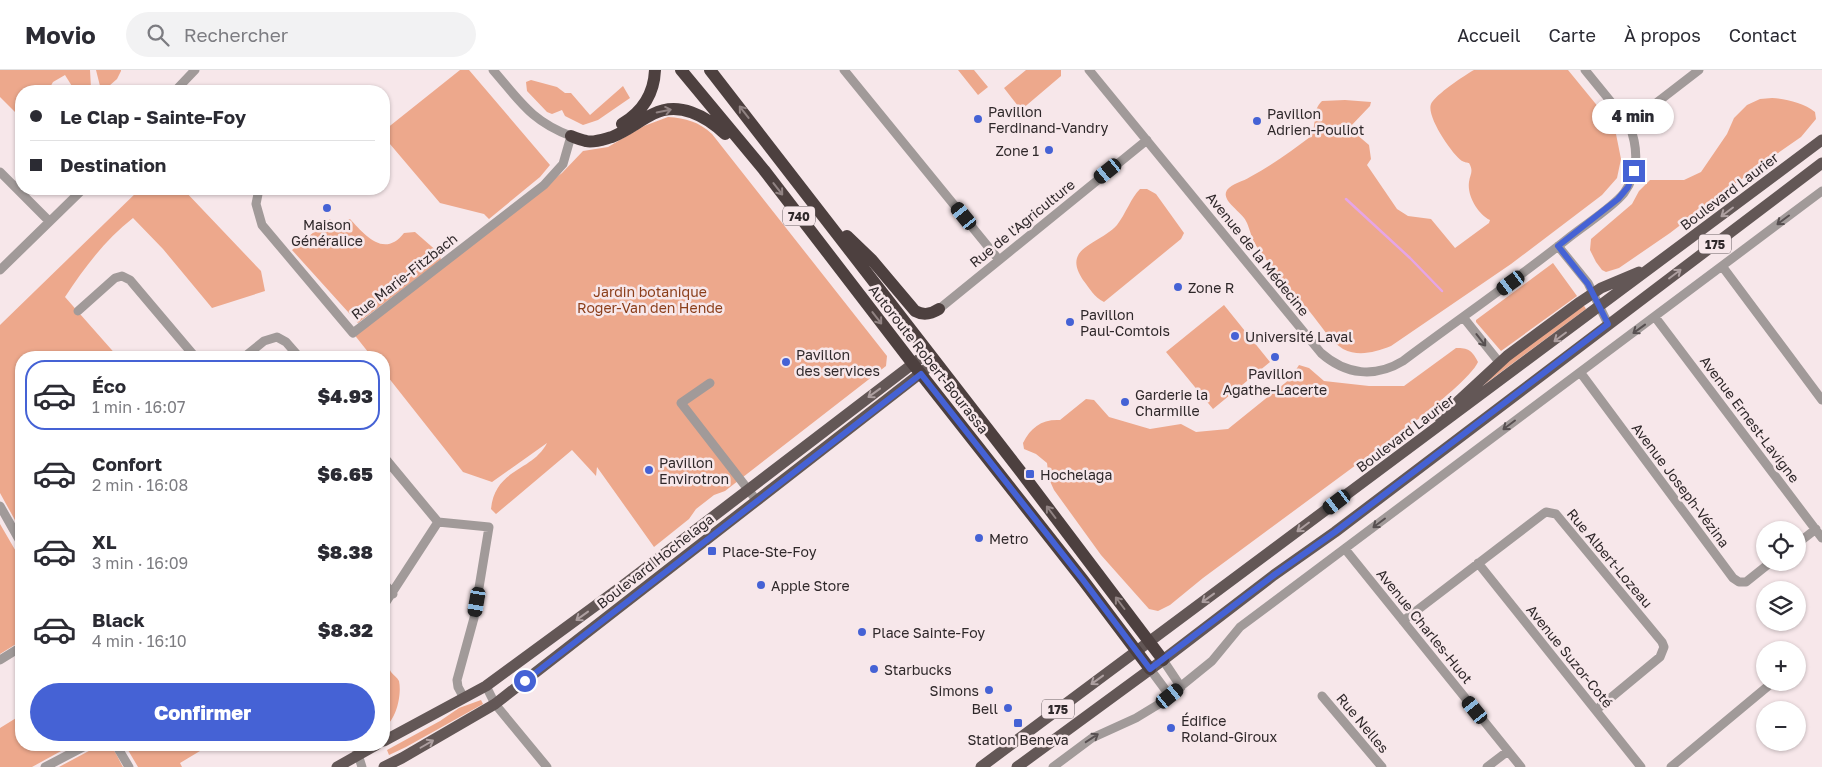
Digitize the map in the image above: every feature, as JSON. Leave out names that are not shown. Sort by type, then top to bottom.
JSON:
[{"type":"highway","points":[[571,136],[599,134],[629,120],[647,100],[652,89],[655,70]]},
{"type":"highway","name":"Autoroute Robert-Bourassa","points":[[681,70],[764,170],[1150,669]]},
{"type":"highway","name":"Autoroute Robert-Bourassa","points":[[710,70],[1163,660]]},
{"type":"highway","points":[[571,136],[586,141],[599,141],[619,134],[654,113],[677,109],[686,110],[705,117],[717,126],[764,170]]},
{"type":"highway","points":[[774,151],[853,242],[892,282],[915,312],[928,314],[939,308]]},
{"type":"main road","name":"Boulevard Laurier","points":[[980,767],[1599,308],[1822,140]]},
{"type":"main road","name":"175","points":[[1017,767],[1163,660],[1274,575],[1335,532],[1822,163]]},
{"type":"main road","points":[[1412,446],[1500,362],[1593,292],[1658,263]]},
{"type":"main road","name":"Boulevard Hochelaga","points":[[390,738],[486,686],[621,588],[913,364],[931,358]]},
{"type":"main road","name":"Boulevard Hochelaga","points":[[384,767],[495,704],[921,374],[931,358]]},
{"type":"main road","points":[[337,767],[355,751]]},
{"type":"street","points":[[181,85],[195,70]]},
{"type":"street","points":[[493,70],[534,117],[553,129],[571,136]]},
{"type":"street","points":[[844,70],[999,260]]},
{"type":"street","name":"Avenue de la Médecine","points":[[1089,70],[1314,345],[1333,362],[1349,369],[1365,372],[1388,369],[1403,361],[1464,317],[1618,199],[1628,187],[1634,171],[1636,156],[1633,135],[1629,124]]},
{"type":"street","points":[[1585,70],[1629,124],[1698,70]]},
{"type":"street","name":"Rue Marie-Fitzbach","points":[[258,195],[256,204],[262,225],[353,333],[544,185],[563,164],[571,136]]},
{"type":"street","name":"Rue de l'Agriculture","points":[[939,308],[1146,140]]},
{"type":"street","points":[[0,172],[15,187]]},
{"type":"street","points":[[1053,767],[1092,738],[1136,718],[1170,696],[1212,661],[1240,627],[1822,191]]},
{"type":"street","points":[[23,195],[49,220]]},
{"type":"street","points":[[0,270],[76,195]]},
{"type":"street","points":[[1558,246],[1586,280],[1608,324]]},
{"type":"street","points":[[1722,266],[1822,400]]},
{"type":"street","points":[[78,311],[115,278],[122,276],[130,280],[190,351]]},
{"type":"street","points":[[1464,317],[1500,362]]},
{"type":"street","name":"Avenue Ernest-Lavigne","points":[[1655,317],[1822,538]]},
{"type":"street","points":[[252,351],[264,341],[277,337],[286,342],[294,351]]},
{"type":"street","name":"Avenue Joseph-Vézina","points":[[1580,372],[1733,578],[1738,582],[1746,582],[1760,571]]},
{"type":"street","points":[[710,382],[681,403],[757,501]]},
{"type":"street","points":[[390,465],[438,522],[489,527],[474,618],[457,680],[458,687],[464,698]]},
{"type":"street","points":[[0,506],[15,532]]},
{"type":"street","name":"Rue Albert-Lozeau","points":[[1403,621],[1543,514],[1546,512],[1556,514],[1662,642],[1664,647],[1660,657],[1596,710]]},
{"type":"street","points":[[390,598],[438,522]]},
{"type":"street","points":[[1806,537],[1816,529]]},
{"type":"street","name":"Avenue Charles-Huot","points":[[1345,549],[1521,767]]},
{"type":"street","name":"Avenue Suzor-Coté","points":[[1478,563],[1641,767]]},
{"type":"street","points":[[390,590],[393,594]]},
{"type":"street","points":[[0,660],[15,651]]},
{"type":"street","points":[[1163,660],[1181,686]]},
{"type":"street","points":[[1150,669],[1170,696]]},
{"type":"street","points":[[486,686],[495,704],[546,767]]},
{"type":"street","points":[[1671,767],[1762,691]]},
{"type":"street","name":"Rue Nelles","points":[[1322,696],[1382,767]]},
{"type":"street","points":[[45,767],[75,751]]},
{"type":"street","points":[[120,751],[129,767]]},
{"type":"street","points":[[356,751],[362,767]]},
{"type":"street","points":[[1487,767],[1508,751]]},
{"type":"green space","points":[[0,70],[90,70],[91,85],[71,85],[65,75],[51,85],[15,85],[15,112],[0,97]]},
{"type":"green space","points":[[96,70],[121,70],[117,79],[110,85],[100,85]]},
{"type":"green space","points":[[460,70],[469,70],[550,165],[540,177],[489,219],[484,214],[440,203],[390,144],[390,126]]},
{"type":"green space","points":[[958,70],[974,70],[988,87],[978,95]]},
{"type":"green space","points":[[1026,70],[1061,70],[1061,76],[1021,110],[1004,88]]},
{"type":"green space","points":[[1474,70],[1568,70],[1604,114],[1616,134],[1621,159],[1617,178],[1602,195],[1511,264],[1391,346],[1373,352],[1361,353],[1343,349],[1329,337],[1263,256],[1254,241],[1245,219],[1229,202],[1226,194],[1227,190],[1273,163],[1310,137],[1314,128],[1315,114],[1322,101],[1371,102],[1370,106],[1349,128],[1369,145],[1371,159],[1367,165],[1397,209],[1408,216],[1431,219],[1455,248],[1489,223],[1490,220],[1481,214],[1472,199],[1469,187],[1471,171],[1469,163],[1462,161],[1446,143],[1430,110],[1434,100]]},
{"type":"green space","points":[[531,80],[557,87],[565,93],[571,93],[590,115],[623,86],[630,98],[598,120],[583,125],[565,116],[562,110],[552,114],[547,112],[527,91],[526,82]]},
{"type":"green space","points":[[1760,99],[1789,100],[1806,106],[1815,112],[1816,119],[1801,137],[1670,233],[1619,268],[1606,272],[1602,270],[1590,250],[1591,239],[1632,204],[1639,191],[1650,180],[1684,180],[1701,172],[1727,134],[1734,118],[1747,105]]},
{"type":"green space","name":"Jardin botanique Roger-Van den Hende","points":[[668,117],[681,118],[702,126],[712,134],[887,356],[886,366],[725,491],[714,495],[696,509],[689,519],[654,547],[597,467],[596,476],[572,450],[496,514],[491,509],[499,485],[532,460],[547,443],[492,482],[463,472],[390,380],[390,351],[367,351],[353,333],[562,173],[583,151],[608,147],[644,126]]},
{"type":"green space","points":[[1140,189],[1147,189],[1156,194],[1184,233],[1181,239],[1104,302],[1095,295],[1083,280],[1077,269],[1076,260],[1079,253],[1117,225]]},
{"type":"green space","points":[[134,195],[189,195],[261,271],[265,291],[212,308],[163,249],[133,218],[113,236],[87,265],[65,297],[113,351],[15,351],[15,520],[0,493],[0,325]]},
{"type":"green space","points":[[330,219],[336,226],[350,219],[368,237],[382,244],[389,244],[397,240],[404,233],[415,232],[439,253],[441,260],[358,323],[292,250]]},
{"type":"green space","points":[[1553,263],[1577,296],[1501,351],[1476,320]]},
{"type":"green space","points":[[1583,304],[1586,309],[1470,395],[1504,364]]},
{"type":"green space","points":[[1224,305],[1270,362],[1213,409],[1166,352]]},
{"type":"green space","points":[[1456,348],[1469,350],[1478,362],[1452,391],[1421,417],[1203,578],[1170,605],[1158,611],[1149,609],[1101,555],[1054,490],[1049,479],[1047,463],[1036,454],[1024,449],[1023,443],[1033,428],[1048,421],[1060,420],[1086,399],[1094,400],[1109,417],[1150,429],[1181,424],[1196,432],[1228,429],[1290,379],[1299,365],[1309,368],[1324,381],[1369,386],[1404,386]]},
{"type":"green space","points":[[0,524],[15,550],[15,645],[0,654]]},
{"type":"green space","points":[[390,670],[399,681],[400,687],[399,700],[390,722]]},
{"type":"green space","points":[[481,700],[483,704],[389,755],[387,751],[390,751],[390,748],[440,721],[459,708]]},
{"type":"green space","points":[[15,719],[15,751],[61,751],[32,767],[0,767],[0,728]]},
{"type":"green space","points":[[89,751],[114,751],[123,767],[59,767]]},
{"type":"green space","points":[[129,751],[200,751],[180,763],[182,767],[138,767]]},
{"type":"waterway","points":[[1346,199],[1410,258],[1442,291]]},
{"type":"place","name":"Pavillon Ferdinand-Vandry","points":[[978,119]]},
{"type":"place","name":"Pavillon Adrien-Pouliot","points":[[1257,121]]},
{"type":"place","name":"Zone 1","points":[[1049,150]]},
{"type":"place","name":"Maison Généralice","points":[[327,208]]},
{"type":"place","name":"Zone R","points":[[1178,287]]},
{"type":"place","name":"Pavillon Paul-Comtois","points":[[1070,322]]},
{"type":"place","name":"Université Laval","points":[[1235,336]]},
{"type":"place","name":"Pavillon Agathe-Lacerte","points":[[1275,357]]},
{"type":"place","name":"Pavillon des services","points":[[786,362]]},
{"type":"place","name":"Garderie la Charmille","points":[[1125,402]]},
{"type":"place","name":"Pavillon Envirotron","points":[[649,470]]},
{"type":"place","name":"Hochelaga","points":[[1030,474]]},
{"type":"place","name":"Metro","points":[[979,538]]},
{"type":"place","name":"Place-Ste-Foy","points":[[712,551]]},
{"type":"place","name":"Apple Store","points":[[761,585]]},
{"type":"place","name":"Place Sainte-Foy","points":[[862,632]]},
{"type":"place","name":"Starbucks","points":[[874,669]]},
{"type":"place","name":"Simons","points":[[989,690]]},
{"type":"place","name":"Bell","points":[[1008,708]]},
{"type":"place","name":"Station Beneva","points":[[1018,723]]},
{"type":"place","name":"Édifice Roland-Giroux","points":[[1171,728]]},
{"type":"route","points":[[525,681],[921,374],[1083,580],[1150,669],[1274,575],[1335,532],[1608,324],[1588,284],[1558,246],[1618,199],[1628,187],[1634,171]]}]
